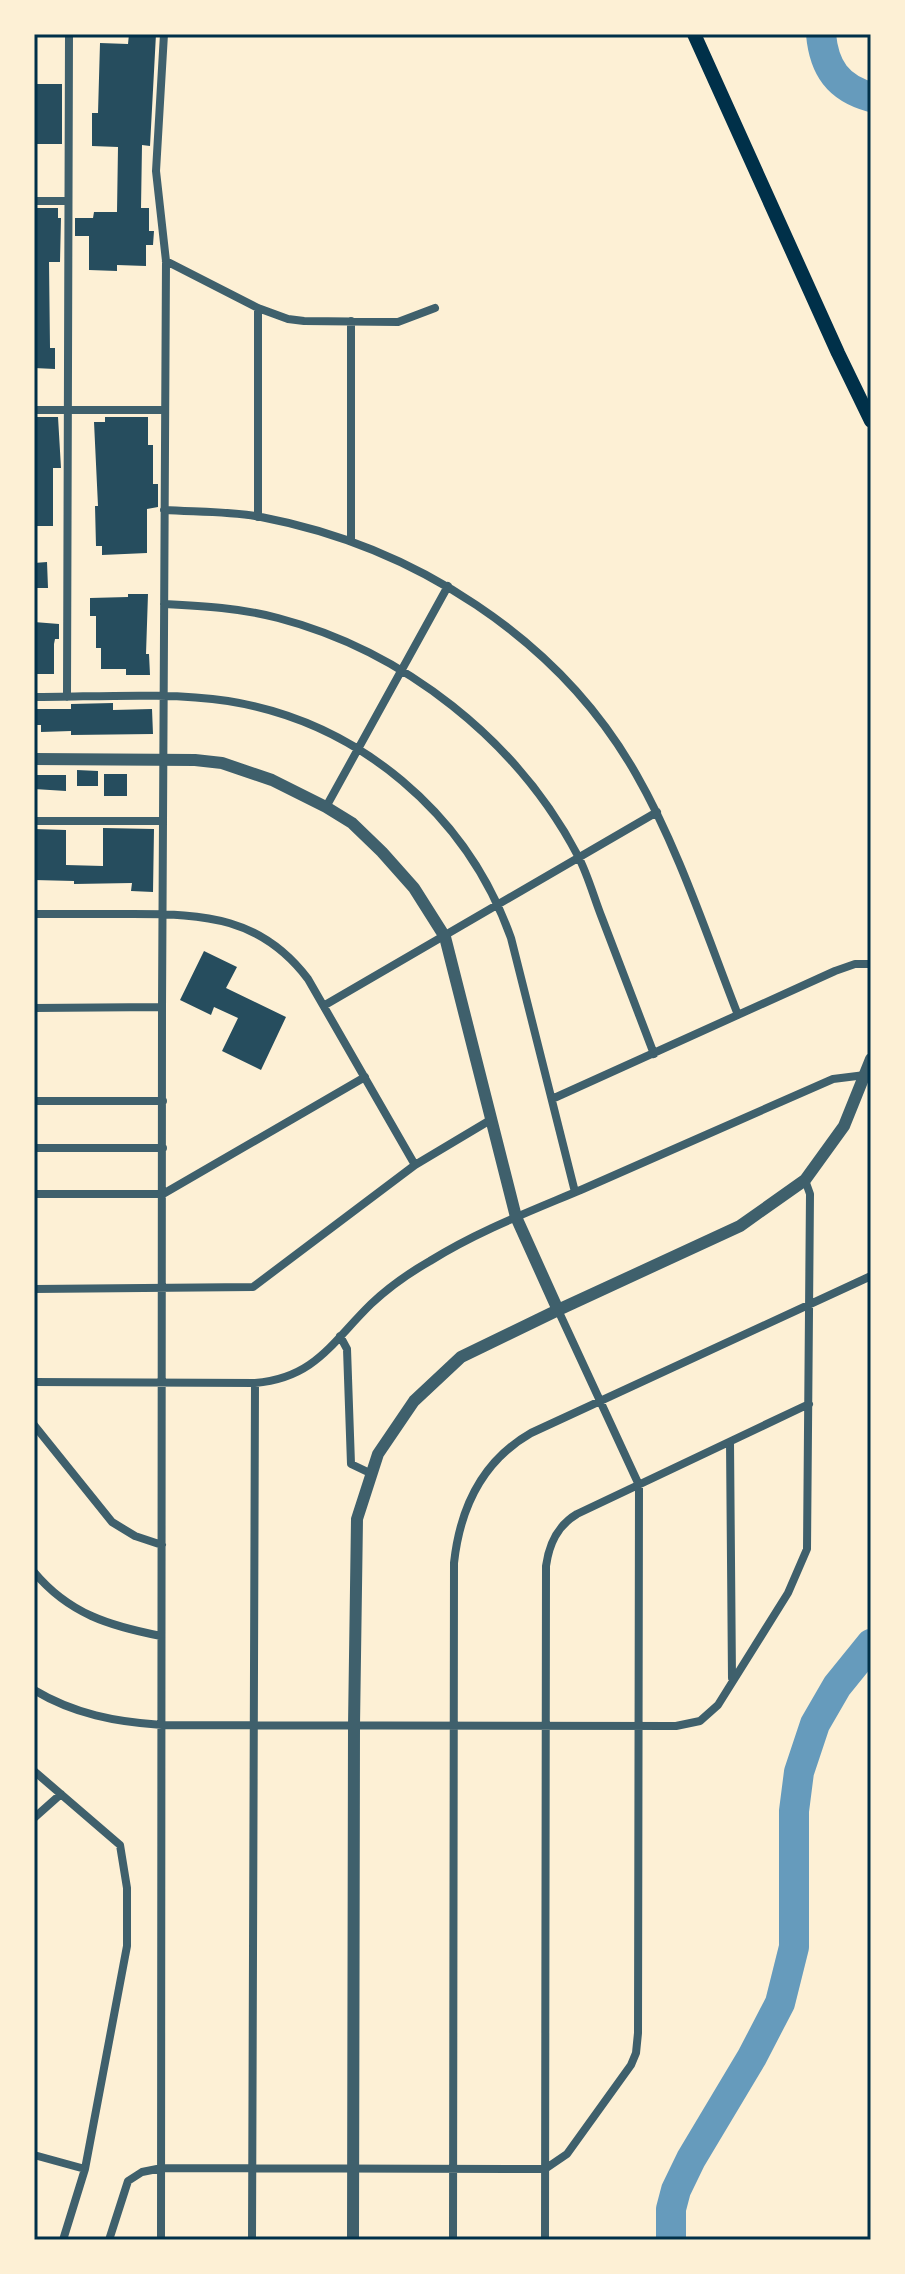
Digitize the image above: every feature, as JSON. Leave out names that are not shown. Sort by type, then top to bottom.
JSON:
[{"type":"main road","points":[[694,34],[871,421]]},
{"type":"street","points":[[67,697],[69,34]]},
{"type":"street","points":[[161,2240],[166,261],[156,171],[164,34]]},
{"type":"street","points":[[34,201],[68,201]]},
{"type":"street","points":[[166,261],[258,308],[288,319],[398,322],[435,308]]},
{"type":"street","points":[[258,308],[258,517]]},
{"type":"street","points":[[351,321],[351,541]]},
{"type":"street","points":[[34,410],[164,410]]},
{"type":"street","points":[[164,510],[258,517],[351,541],[448,586],[518,637],[567,681],[614,739],[657,812],[738,1015]]},
{"type":"street","points":[[326,807],[448,586]]},
{"type":"street","points":[[164,604],[212,607],[278,618],[337,637],[401,669],[437,693],[513,761],[550,810],[579,857],[654,1054]]},
{"type":"street","points":[[34,697],[164,698],[245,705],[305,722],[358,749],[403,781],[451,828],[467,849],[499,905],[511,938],[575,1192]]},
{"type":"street","points":[[34,759],[164,759],[222,763],[272,780],[326,807],[352,823],[399,870],[445,937],[516,1217],[639,1485],[638,2044],[631,2065],[567,2154],[545,2169],[162,2168],[142,2172],[128,2181],[109,2240]]},
{"type":"street","points":[[325,1005],[657,812]]},
{"type":"street","points":[[34,821],[163,821]]},
{"type":"street","points":[[34,914],[163,914],[218,919],[246,928],[271,941],[300,968],[325,1005],[415,1165]]},
{"type":"street","points":[[552,1099],[847,966],[871,964]]},
{"type":"street","points":[[34,1008],[162,1007]]},
{"type":"street","points":[[353,2240],[357,1519],[378,1454],[414,1401],[461,1357],[740,1226],[805,1180],[844,1126],[871,1059]]},
{"type":"street","points":[[34,1382],[255,1383],[298,1374],[326,1354],[374,1302],[447,1251],[516,1217],[833,1079],[865,1075]]},
{"type":"street","points":[[34,1194],[163,1194],[365,1077]]},
{"type":"street","points":[[34,1101],[163,1101]]},
{"type":"street","points":[[34,1289],[253,1287],[415,1165],[492,1119]]},
{"type":"street","points":[[34,1148],[163,1148]]},
{"type":"street","points":[[34,1690],[100,1718],[120,1723],[162,1725],[676,1726],[700,1721],[718,1705],[788,1593],[807,1549],[810,1194],[805,1180]]},
{"type":"street","points":[[453,2240],[454,1563],[456,1540],[466,1508],[481,1479],[518,1440],[871,1276]]},
{"type":"street","points":[[340,1336],[347,1349],[351,1464],[372,1474]]},
{"type":"street","points":[[252,2240],[255,1383]]},
{"type":"street","points":[[545,2240],[546,1566],[549,1549],[556,1533],[569,1519],[809,1404]]},
{"type":"street","points":[[34,1425],[112,1522],[135,1536],[162,1545]]},
{"type":"street","points":[[730,1442],[733,1681]]},
{"type":"street","points":[[34,1572],[85,1614],[116,1627],[161,1636]]},
{"type":"street","points":[[34,1771],[120,1845],[127,1888],[127,1946],[85,2169],[63,2240]]},
{"type":"street","points":[[34,1818],[61,1794]]},
{"type":"street","points":[[34,2155],[85,2169]]},
{"type":"building","points":[[129,34],[156,34],[150,146],[142,145],[141,208],[149,208],[149,231],[154,231],[153,245],[146,245],[146,266],[117,265],[117,271],[89,270],[89,236],[75,236],[75,218],[93,218],[94,212],[117,212],[118,147],[92,146],[92,113],[98,113],[100,43],[128,44]]},
{"type":"building","points":[[34,84],[62,84],[62,144],[34,144]]},
{"type":"building","points":[[58,208],[58,218],[61,218],[60,262],[49,262],[50,348],[55,348],[55,369],[34,368],[34,210]]},
{"type":"building","points":[[34,417],[58,417],[61,468],[53,468],[53,526],[34,526],[34,504],[37,504]]},
{"type":"building","points":[[105,417],[148,417],[148,445],[153,445],[153,484],[158,484],[158,507],[147,509],[147,553],[102,555],[102,546],[96,546],[95,506],[98,506],[94,422],[105,422]]},
{"type":"building","points":[[47,562],[48,588],[34,588],[34,563]]},
{"type":"building","points":[[128,594],[148,594],[146,654],[149,654],[150,675],[126,675],[126,669],[101,669],[101,648],[96,648],[96,616],[90,616],[90,598],[128,597]]},
{"type":"building","points":[[34,622],[59,624],[59,639],[55,639],[54,644],[54,674],[34,674]]},
{"type":"building","points":[[113,703],[113,710],[152,709],[153,734],[71,735],[71,731],[41,732],[41,725],[34,725],[34,709],[71,709],[71,704]]},
{"type":"building","points":[[77,770],[98,771],[98,786],[77,786]]},
{"type":"building","points":[[104,774],[127,774],[127,796],[104,796]]},
{"type":"building","points":[[34,775],[66,775],[66,791],[34,789]]},
{"type":"building","points":[[103,828],[154,829],[153,892],[131,891],[132,883],[74,884],[74,881],[34,880],[34,829],[66,830],[66,865],[103,866]]},
{"type":"building","points":[[204,951],[237,967],[226,988],[286,1017],[261,1070],[222,1051],[238,1018],[214,1007],[211,1015],[180,1000]]},
{"type":"waterway","points":[[821,34],[825,57],[835,75],[850,88],[871,97]]},
{"type":"waterway","points":[[671,2240],[671,2209],[676,2190],[780,2003],[794,1947],[794,1811],[799,1772],[815,1724],[837,1686],[871,1644]]}]
